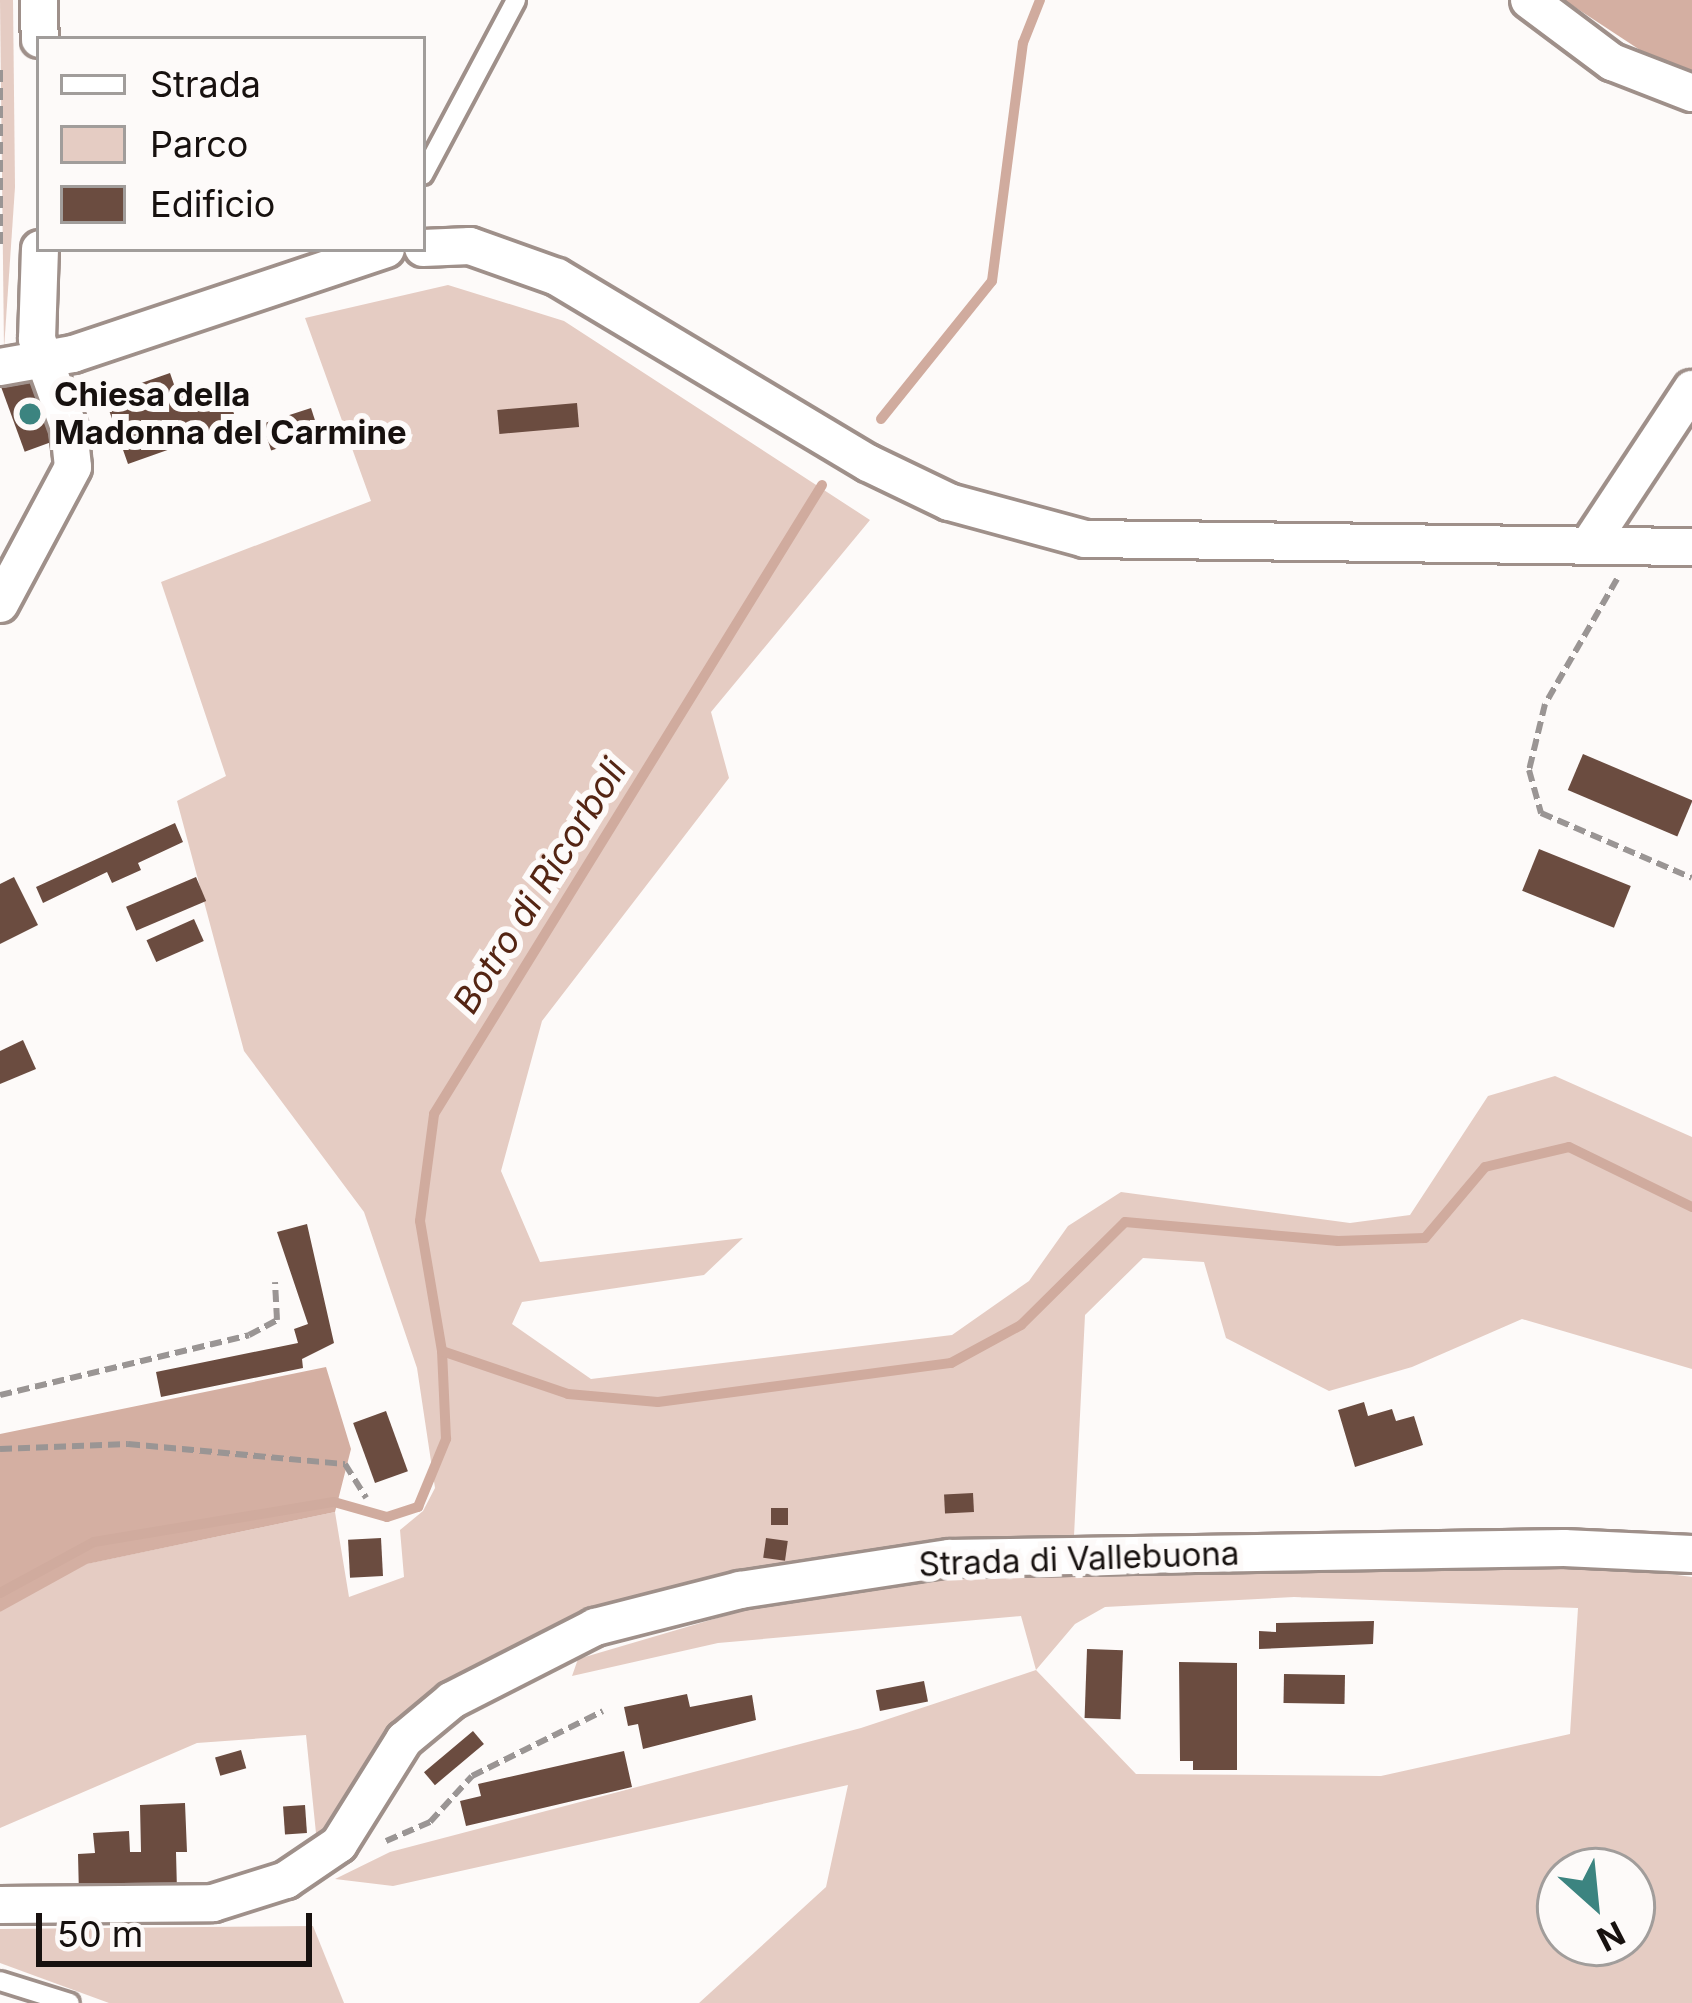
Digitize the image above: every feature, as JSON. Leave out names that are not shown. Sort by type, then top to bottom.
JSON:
[{"type":"street","points":[[39,0],[40,36]]},
{"type":"street","points":[[1529,0],[1612,62],[1692,93]]},
{"type":"street","points":[[426,248],[470,246],[556,277],[853,455],[949,502],[1085,539],[1692,547]]},
{"type":"street","points":[[0,604],[73,467],[69,428],[42,362],[40,252]]},
{"type":"street","points":[[0,367],[42,362],[370,252]]},
{"type":"street","points":[[1589,545],[1692,389]]},
{"type":"street","name":"Strada di Vallebuona","points":[[0,1905],[213,1903],[286,1880],[339,1844],[404,1740],[452,1700],[595,1627],[740,1590],[950,1558],[1564,1548],[1692,1554]]},
{"type":"lane","points":[[426,169],[516,0]]},
{"type":"lane","points":[[0,1981],[70,2003]]},
{"type":"path","points":[[0,250],[2,74]]},
{"type":"path","points":[[1637,544],[1545,704],[1529,770],[1541,813],[1692,878]]},
{"type":"path","points":[[0,1395],[249,1335],[277,1320],[275,1282]]},
{"type":"path","points":[[0,1450],[128,1444],[345,1464],[366,1498]]},
{"type":"path","points":[[372,1847],[430,1822],[472,1776],[603,1711]]},
{"type":"green space","points":[[0,0],[13,0],[15,187],[4,349]]},
{"type":"green space","points":[[448,285],[564,321],[870,520],[711,712],[729,778],[542,1021],[501,1171],[540,1262],[743,1238],[704,1275],[522,1302],[512,1324],[591,1379],[952,1335],[1029,1281],[1068,1226],[1121,1192],[1350,1223],[1410,1215],[1488,1096],[1555,1076],[1692,1137],[1692,1369],[1522,1319],[1412,1367],[1329,1391],[1226,1338],[1204,1262],[1143,1258],[1085,1315],[1074,1536],[926,1540],[733,1578],[430,1696],[368,1760],[317,1843],[306,1735],[197,1743],[0,1828],[0,1612],[6,1605],[86,1564],[335,1512],[349,1597],[404,1577],[400,1530],[423,1511],[435,1488],[417,1368],[364,1212],[244,1051],[177,801],[226,776],[161,582],[371,501],[305,318]]},
{"type":"green space","points":[[1272,1565],[1610,1566],[1692,1577],[1692,2003],[699,2003],[826,1887],[848,1785],[393,1886],[335,1879],[390,1852],[861,1728],[1036,1670],[1021,1616],[718,1643],[572,1676],[578,1659],[768,1603],[917,1581]],"holes":[[[1294,1597],[1578,1608],[1570,1734],[1381,1776],[1136,1774],[1036,1670],[1075,1624],[1105,1607]]]},
{"type":"green space","points":[[313,1926],[344,2003],[109,2003],[0,1963],[0,1929]]},
{"type":"shaded area","points":[[1564,0],[1692,0],[1692,90],[1640,50]]},
{"type":"shaded area","points":[[326,1367],[351,1449],[335,1512],[87,1564],[0,1612],[0,1434]]},
{"type":"building","points":[[170,373],[178,396],[222,380],[238,425],[128,464],[104,396]]},
{"type":"building","name":"Chiesa della Madonna del Carmine","points":[[34,375],[58,440],[25,452],[1,387]]},
{"type":"building","points":[[577,403],[579,427],[499,434],[497,410]]},
{"type":"building","points":[[311,408],[320,435],[271,450],[262,424]]},
{"type":"building","points":[[1583,754],[1692,800],[1677,836],[1568,790]]},
{"type":"building","points":[[175,823],[183,842],[138,863],[141,870],[112,883],[107,872],[43,903],[36,887]]},
{"type":"building","points":[[1539,849],[1631,886],[1614,928],[1522,891]]},
{"type":"building","points":[[14,877],[38,925],[0,944],[0,884]]},
{"type":"building","points":[[196,877],[206,901],[136,931],[126,907]]},
{"type":"building","points":[[194,919],[204,941],[156,962],[146,940]]},
{"type":"building","points":[[23,1040],[36,1069],[0,1084],[0,1051]]},
{"type":"building","points":[[307,1224],[334,1343],[302,1359],[303,1368],[161,1397],[156,1372],[298,1343],[294,1329],[308,1324],[277,1232]]},
{"type":"building","points":[[1364,1402],[1368,1416],[1392,1409],[1396,1421],[1414,1416],[1423,1445],[1355,1467],[1338,1410]]},
{"type":"building","points":[[386,1411],[408,1471],[375,1483],[353,1423]]},
{"type":"building","points":[[973,1493],[974,1512],[945,1513],[944,1495]]},
{"type":"building","points":[[771,1508],[788,1508],[788,1525],[771,1525]]},
{"type":"building","points":[[381,1538],[383,1576],[350,1578],[348,1540]]},
{"type":"building","points":[[766,1538],[788,1541],[785,1561],[763,1558]]},
{"type":"building","points":[[1374,1621],[1373,1644],[1259,1649],[1259,1631],[1276,1632],[1276,1623]]},
{"type":"building","points":[[1087,1649],[1123,1650],[1121,1719],[1085,1718]]},
{"type":"building","points":[[1179,1662],[1237,1663],[1237,1770],[1193,1770],[1193,1761],[1180,1761]]},
{"type":"building","points":[[1284,1674],[1345,1675],[1344,1704],[1283,1703]]},
{"type":"building","points":[[924,1681],[928,1702],[880,1711],[876,1690]]},
{"type":"building","points":[[687,1694],[690,1707],[752,1695],[756,1720],[643,1749],[638,1724],[628,1726],[624,1707]]},
{"type":"building","points":[[473,1731],[484,1744],[435,1785],[424,1772]]},
{"type":"building","points":[[241,1750],[246,1768],[220,1776],[215,1757]]},
{"type":"building","points":[[624,1751],[632,1787],[466,1826],[460,1801],[481,1796],[478,1784]]},
{"type":"building","points":[[185,1803],[187,1852],[176,1852],[177,1891],[79,1896],[78,1854],[95,1853],[93,1833],[129,1831],[130,1852],[141,1852],[140,1805]]},
{"type":"building","points":[[305,1805],[307,1833],[285,1834],[283,1807]]},
{"type":"waterway","name":"Botro di Ricorboli","points":[[881,419],[992,281],[1023,43],[1040,0]]},
{"type":"waterway","name":"Botro di Ricorboli","points":[[442,1351],[420,1221],[434,1114],[822,485]]},
{"type":"waterway","points":[[0,1593],[94,1542],[334,1502],[387,1517],[418,1507],[446,1439],[442,1351],[568,1394],[658,1402],[951,1363],[1021,1325],[1125,1222],[1338,1241],[1425,1238],[1485,1167],[1569,1147],[1692,1207]]},
{"type":"place","name":"Chiesa della Madonna del Carmine","points":[[30,414]]}]
